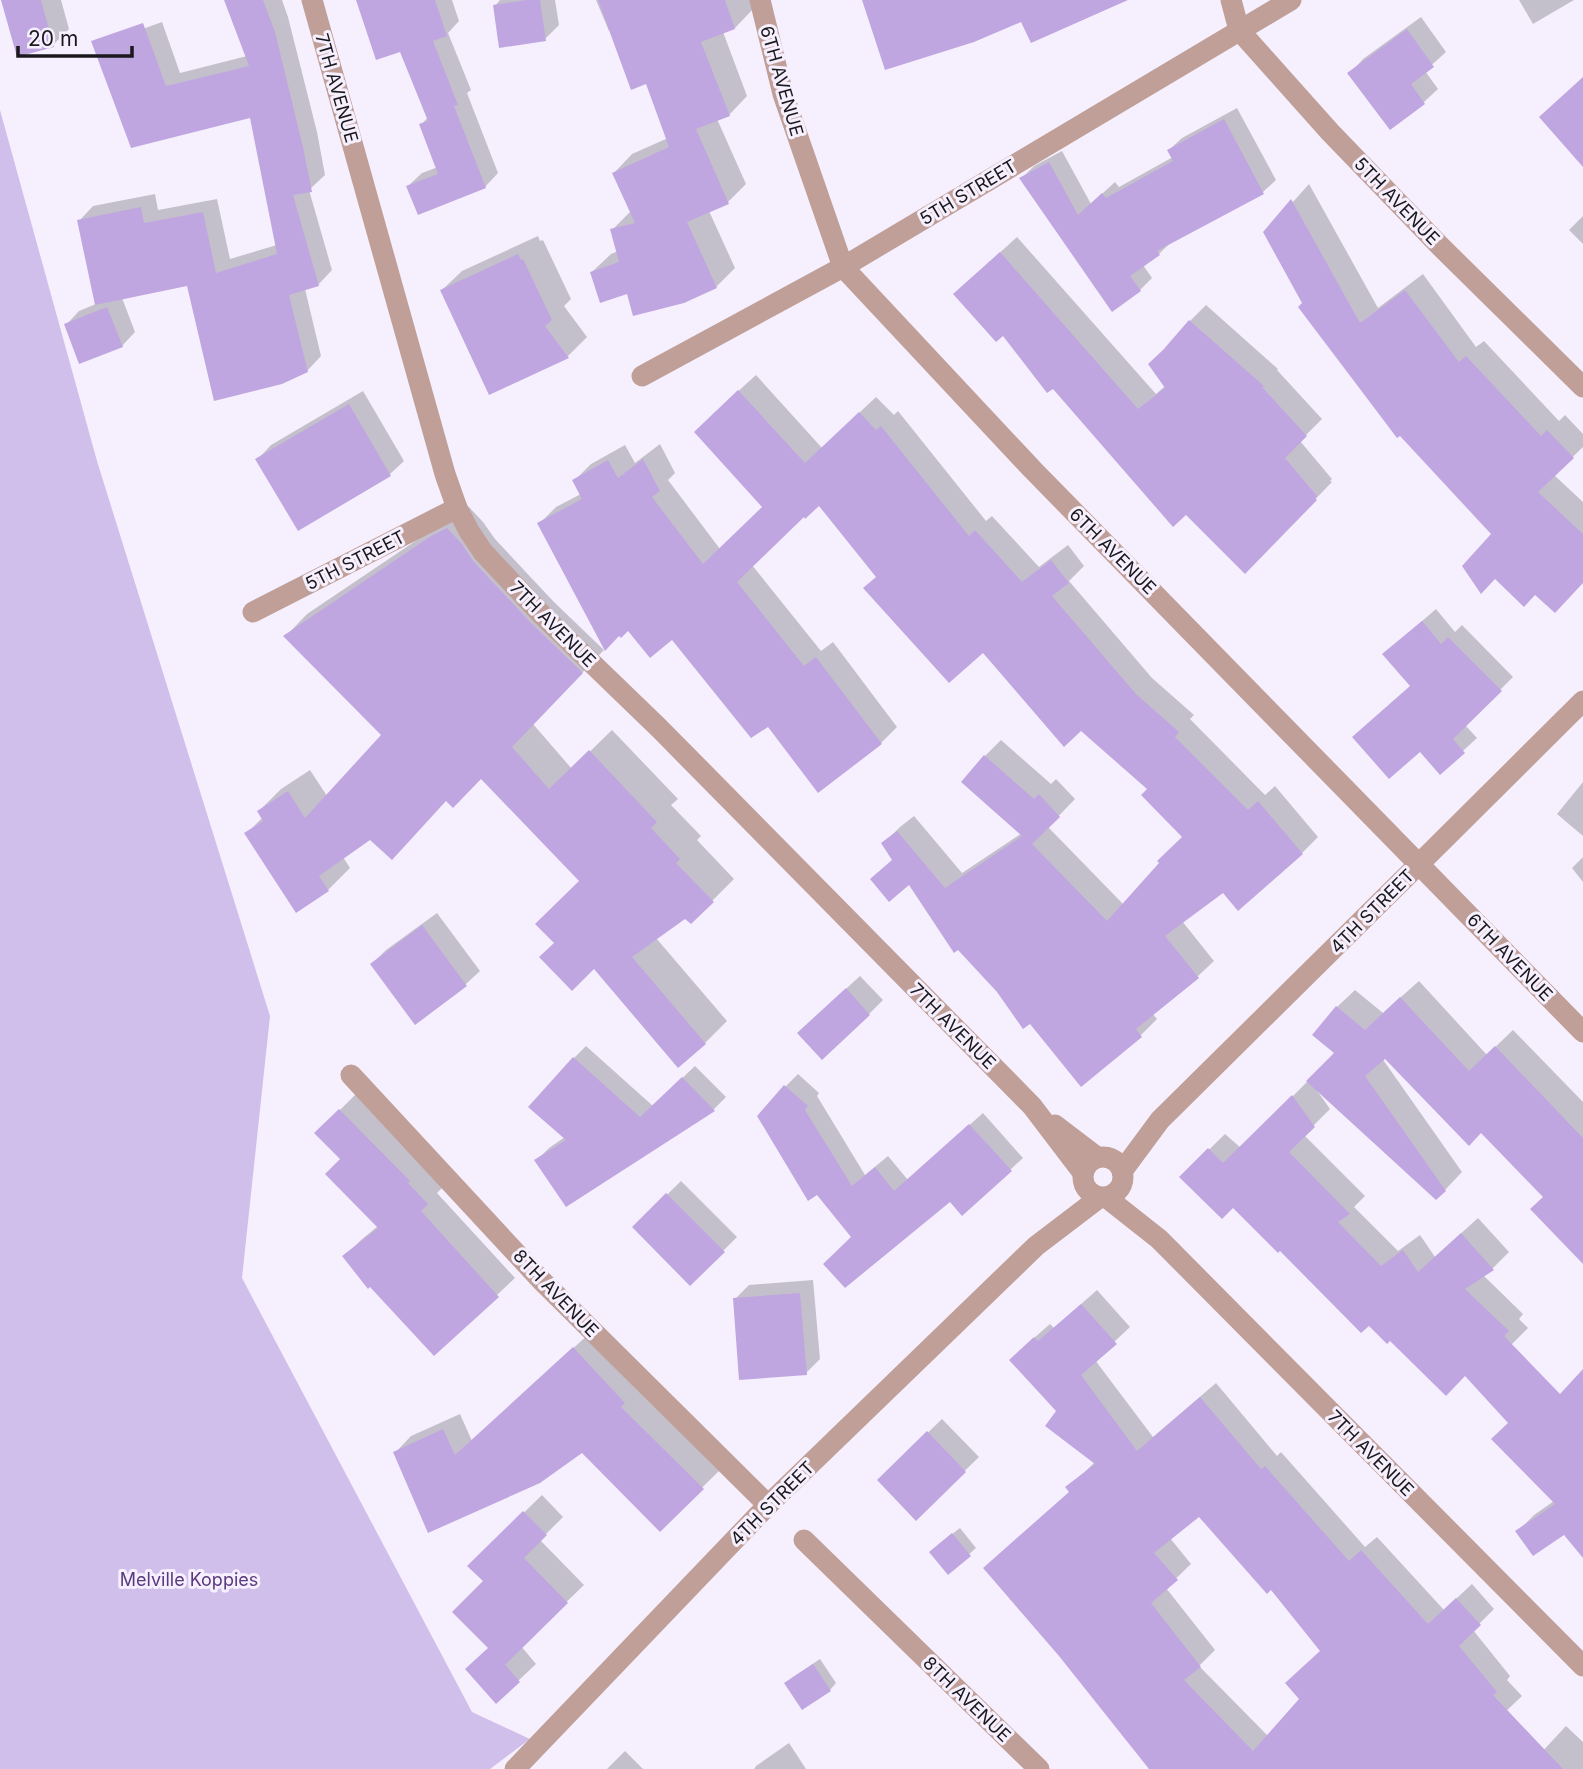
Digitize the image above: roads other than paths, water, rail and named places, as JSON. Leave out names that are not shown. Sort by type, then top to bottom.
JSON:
[{"type":"street","name":"7TH AVENUE","points":[[312,0],[445,474],[457,508],[483,552],[542,615],[660,729],[1103,1177],[1159,1239],[1583,1666]]},
{"type":"street","name":"6TH AVENUE","points":[[760,0],[783,94],[843,267],[1032,469],[1583,1032]]},
{"type":"street","name":"5TH AVENUE","points":[[1231,0],[1239,30],[1330,132],[1440,246],[1583,387]]},
{"type":"street","name":"5TH STREET","points":[[642,376],[843,267],[1291,0]]},
{"type":"street","name":"5TH STREET","points":[[253,612],[457,508]]},
{"type":"street","name":"4TH STREET","points":[[515,1769],[768,1506],[1036,1246],[1583,701]]},
{"type":"street","name":"8TH AVENUE","points":[[351,1075],[542,1281],[768,1506]]},
{"type":"street","name":"8TH AVENUE","points":[[803,1540],[1039,1769]]},
{"type":"park label","name":"Melville Koppies","points":[[189,1579]]}]
